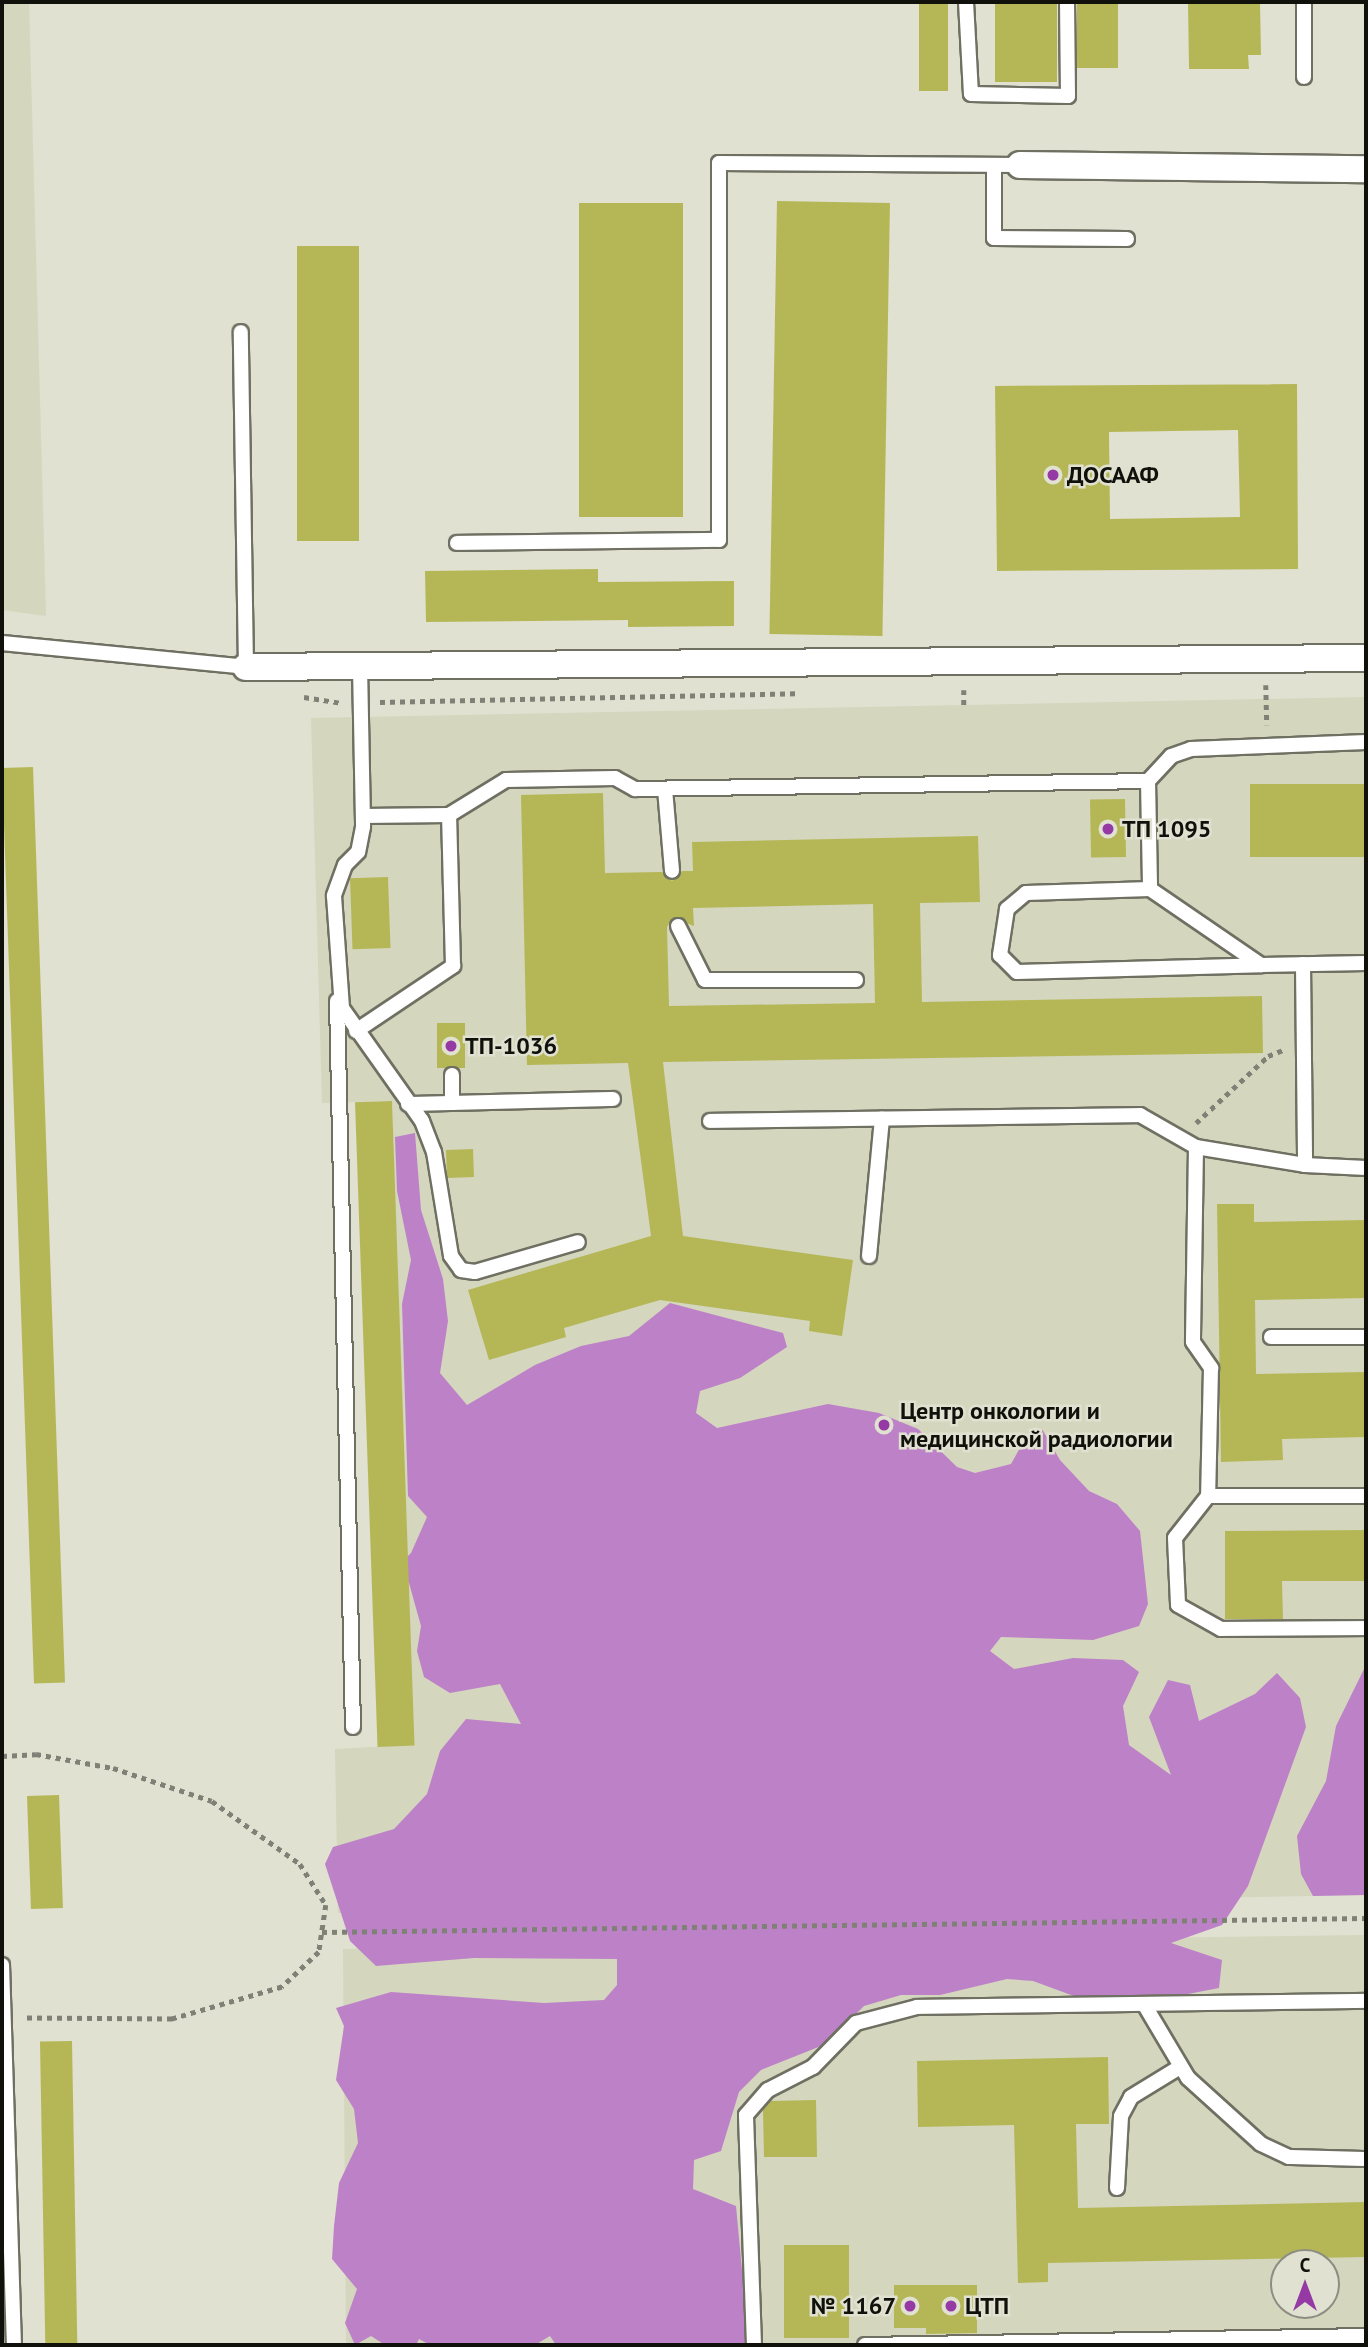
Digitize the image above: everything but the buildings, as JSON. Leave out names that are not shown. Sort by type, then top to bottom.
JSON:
[{"type":"street","points":[[1007,165],[1366,169]]},
{"type":"street","points":[[246,667],[1366,658]]},
{"type":"lane","points":[[966,2],[971,94],[1068,96],[1067,2]]},
{"type":"lane","points":[[1304,2],[1304,77]]},
{"type":"lane","points":[[457,543],[719,540],[719,163],[1007,165],[994,238],[1127,239]]},
{"type":"lane","points":[[2,643],[246,667],[241,332]]},
{"type":"lane","points":[[353,1727],[334,896],[345,865],[358,852],[363,816],[360,666]]},
{"type":"lane","points":[[1150,889],[1148,781],[1171,755],[1191,749],[1366,741]]},
{"type":"lane","points":[[363,816],[449,815],[506,780],[615,778],[635,789],[1148,781]]},
{"type":"lane","points":[[665,789],[672,871]]},
{"type":"lane","points":[[356,1031],[453,966],[449,815]]},
{"type":"lane","points":[[1261,965],[1150,889],[1026,893],[1007,909],[1000,955],[1017,972],[1366,963]]},
{"type":"lane","points":[[678,926],[705,980],[856,980]]},
{"type":"lane","points":[[1303,964],[1306,1165]]},
{"type":"lane","points":[[337,996],[356,1031],[422,1121],[433,1152],[451,1256],[461,1270],[475,1272],[579,1242]]},
{"type":"lane","points":[[452,1075],[452,1102]]},
{"type":"lane","points":[[408,1104],[613,1098]]},
{"type":"lane","points":[[710,1121],[1140,1115],[1196,1147],[1306,1165],[1366,1168]]},
{"type":"lane","points":[[869,1256],[882,1119]]},
{"type":"lane","points":[[1196,1147],[1193,1342],[1211,1368],[1208,1496],[1175,1538],[1178,1605],[1221,1629],[1366,1628]]},
{"type":"lane","points":[[1271,1337],[1366,1337]]},
{"type":"lane","points":[[1208,1496],[1366,1496]]},
{"type":"lane","points":[[2,1965],[15,2345]]},
{"type":"lane","points":[[754,2345],[743,2132],[746,2115],[768,2090],[813,2067],[856,2023],[877,2013],[917,2007],[1366,2001]]},
{"type":"lane","points":[[1144,2004],[1180,2067],[1261,2144],[1289,2157],[1366,2159]]},
{"type":"lane","points":[[1117,2188],[1116,2139],[1131,2097],[1180,2067]]},
{"type":"lane","points":[[865,2345],[1326,2341],[1366,2336]]},
{"type":"path","points":[[1266,684],[1266,699]]},
{"type":"path","points":[[964,690],[964,705]]},
{"type":"path","points":[[1180,1138],[1268,1056],[1304,1042]]},
{"type":"path","points":[[2,1756],[36,1754],[113,1768],[212,1801],[300,1864],[326,1905],[319,1952],[282,1987],[172,2019],[4,2018]]},
{"type":"path","points":[[322,1932],[1366,1918]]},
{"type":"shaded area","points":[[2,2],[29,2],[46,616],[2,610]]},
{"type":"shaded area","name":"Центр онкологии и медицинской радиологии","points":[[1366,697],[1366,1895],[338,1913],[335,1749],[410,1745],[392,1101],[322,1103],[311,718]]},
{"type":"shaded area","points":[[415,1133],[421,1210],[443,1279],[448,1321],[440,1373],[467,1405],[535,1365],[581,1346],[629,1336],[670,1303],[783,1333],[787,1347],[740,1378],[700,1391],[696,1413],[717,1428],[828,1404],[879,1413],[918,1429],[957,1467],[975,1473],[1011,1464],[1029,1432],[1042,1429],[1060,1460],[1089,1491],[1117,1504],[1140,1531],[1148,1604],[1139,1626],[1093,1640],[1001,1637],[990,1651],[1014,1669],[1073,1658],[1123,1660],[1139,1672],[1123,1706],[1129,1745],[1171,1775],[1149,1717],[1168,1680],[1190,1685],[1199,1721],[1255,1694],[1277,1673],[1300,1698],[1306,1727],[1248,1886],[1222,1925],[1171,1943],[1222,1960],[1219,1988],[1162,1999],[1082,1999],[1033,1981],[1007,1979],[940,1995],[901,1995],[864,2006],[826,2044],[761,2070],[739,2092],[721,2151],[694,2160],[693,2189],[736,2206],[749,2345],[556,2345],[550,2336],[535,2345],[430,2345],[419,2339],[416,2345],[385,2345],[371,2336],[355,2345],[345,2323],[357,2289],[332,2259],[334,2226],[339,2183],[358,2143],[354,2109],[336,2080],[344,2026],[336,2008],[391,1992],[544,2003],[604,2000],[617,1985],[617,1959],[474,1958],[376,1966],[350,1941],[325,1864],[333,1847],[394,1829],[427,1794],[440,1751],[466,1719],[521,1724],[500,1684],[450,1693],[424,1677],[417,1651],[421,1626],[409,1583],[395,1569],[411,1553],[427,1517],[408,1496],[402,1304],[411,1260],[397,1191],[395,1137]]},
{"type":"shaded area","points":[[1366,1665],[1366,1895],[1313,1896],[1301,1874],[1297,1836],[1326,1781],[1336,1726]]},
{"type":"shaded area","points":[[1366,1935],[1366,2345],[346,2345],[343,1949]]},
{"type":"place","name":"ДОСААФ","points":[[1053,475]]},
{"type":"place","name":"ТП 1095","points":[[1108,829]]},
{"type":"place","name":"ТП-1036","points":[[451,1046]]},
{"type":"place","name":"Центр онкологии и медицинской радиологии","points":[[884,1425]]},
{"type":"place","name":"№ 1167","points":[[910,2306]]},
{"type":"place","name":"ЦТП","points":[[951,2306]]}]
